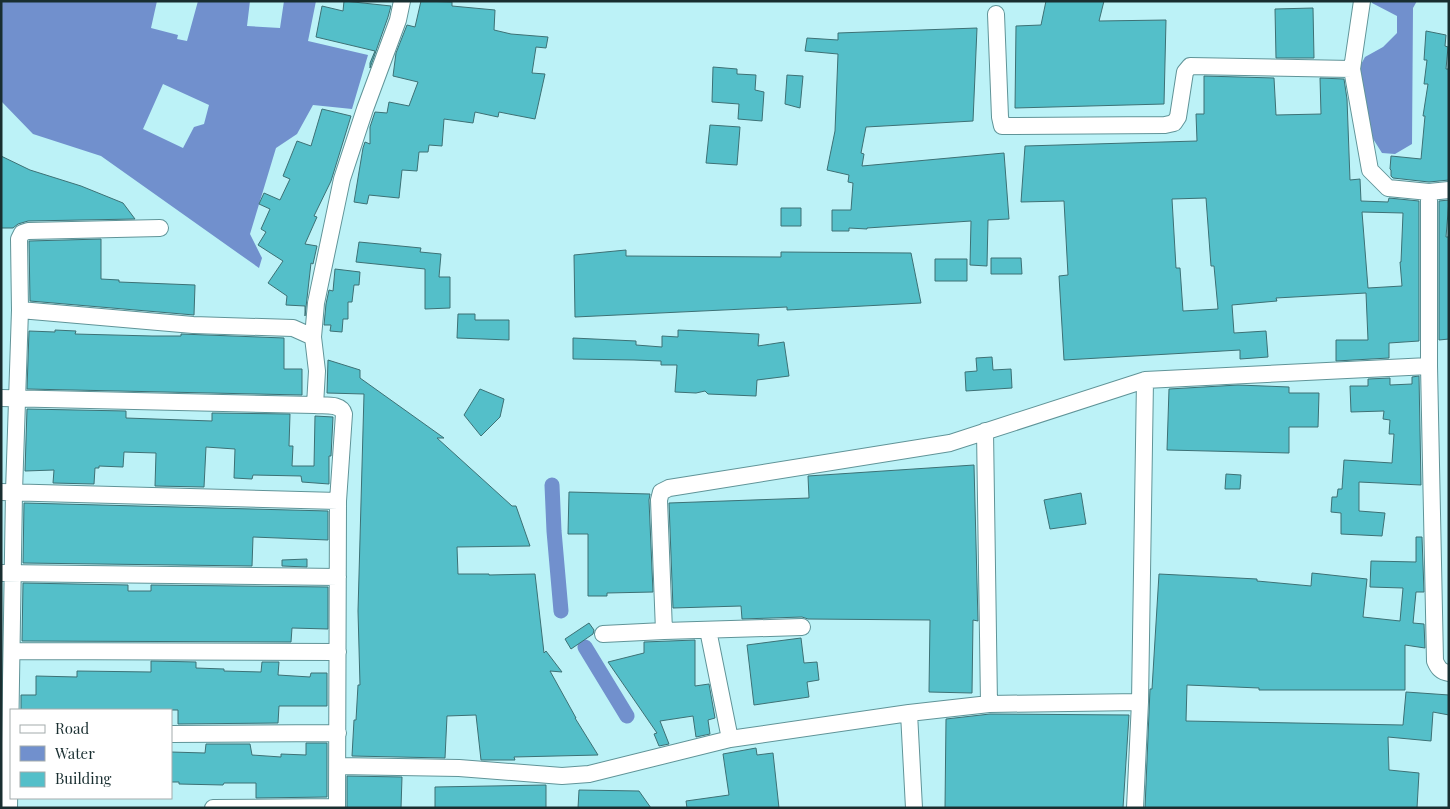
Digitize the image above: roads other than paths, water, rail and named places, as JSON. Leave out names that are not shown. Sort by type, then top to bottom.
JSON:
[{"type":"street","points":[[315,405],[317,370],[313,333],[316,303],[342,179],[398,20],[402,1]]},
{"type":"street","points":[[1362,1],[1352,69],[1370,170],[1388,188],[1429,192],[1449,190]]},
{"type":"street","points":[[996,14],[1000,117],[1002,126],[1165,125],[1174,123],[1178,117],[1185,72],[1190,66],[1352,69]]},
{"type":"street","points":[[1429,192],[1428,366],[1435,661],[1438,668],[1449,673]]},
{"type":"street","points":[[11,709],[12,651],[7,573],[9,398],[20,310],[19,239],[22,233],[28,231],[160,228]]},
{"type":"street","points":[[20,310],[193,325],[293,328],[313,333]]},
{"type":"street","points":[[664,630],[659,500],[661,492],[669,488],[950,443],[1145,380],[1428,366]]},
{"type":"street","points":[[1136,808],[1140,702],[1145,380]]},
{"type":"street","points":[[9,398],[340,406],[344,414],[338,500],[337,808],[213,808]]},
{"type":"street","points":[[985,431],[989,704]]},
{"type":"street","points":[[8,492],[338,500]]},
{"type":"street","points":[[7,573],[338,577]]},
{"type":"street","points":[[603,634],[664,630],[802,627]]},
{"type":"street","points":[[708,630],[730,739]]},
{"type":"street","points":[[12,651],[338,652]]},
{"type":"street","points":[[338,766],[460,768],[562,776],[589,774],[730,739],[910,713],[989,704],[1140,702]]},
{"type":"street","points":[[910,713],[914,808]]},
{"type":"street","points":[[172,734],[338,733]]},
{"type":"water","points":[[1,1],[157,1],[151,28],[178,35],[177,39],[187,41],[198,1],[250,1],[247,26],[280,28],[284,1],[316,1],[308,41],[368,55],[352,109],[313,105],[297,134],[276,148],[250,234],[262,258],[259,268],[101,156],[33,134],[1,101]],"holes":[[[163,84],[209,105],[204,124],[194,127],[183,148],[143,129]]]},
{"type":"water","points":[[1372,1],[1417,1],[1413,8],[1412,144],[1395,154],[1382,153],[1370,134],[1358,70],[1365,57],[1383,47],[1397,33],[1397,16],[1372,3]]},
{"type":"waterway","points":[[552,485],[561,611]]},
{"type":"waterway","points":[[585,647],[627,716]]}]
